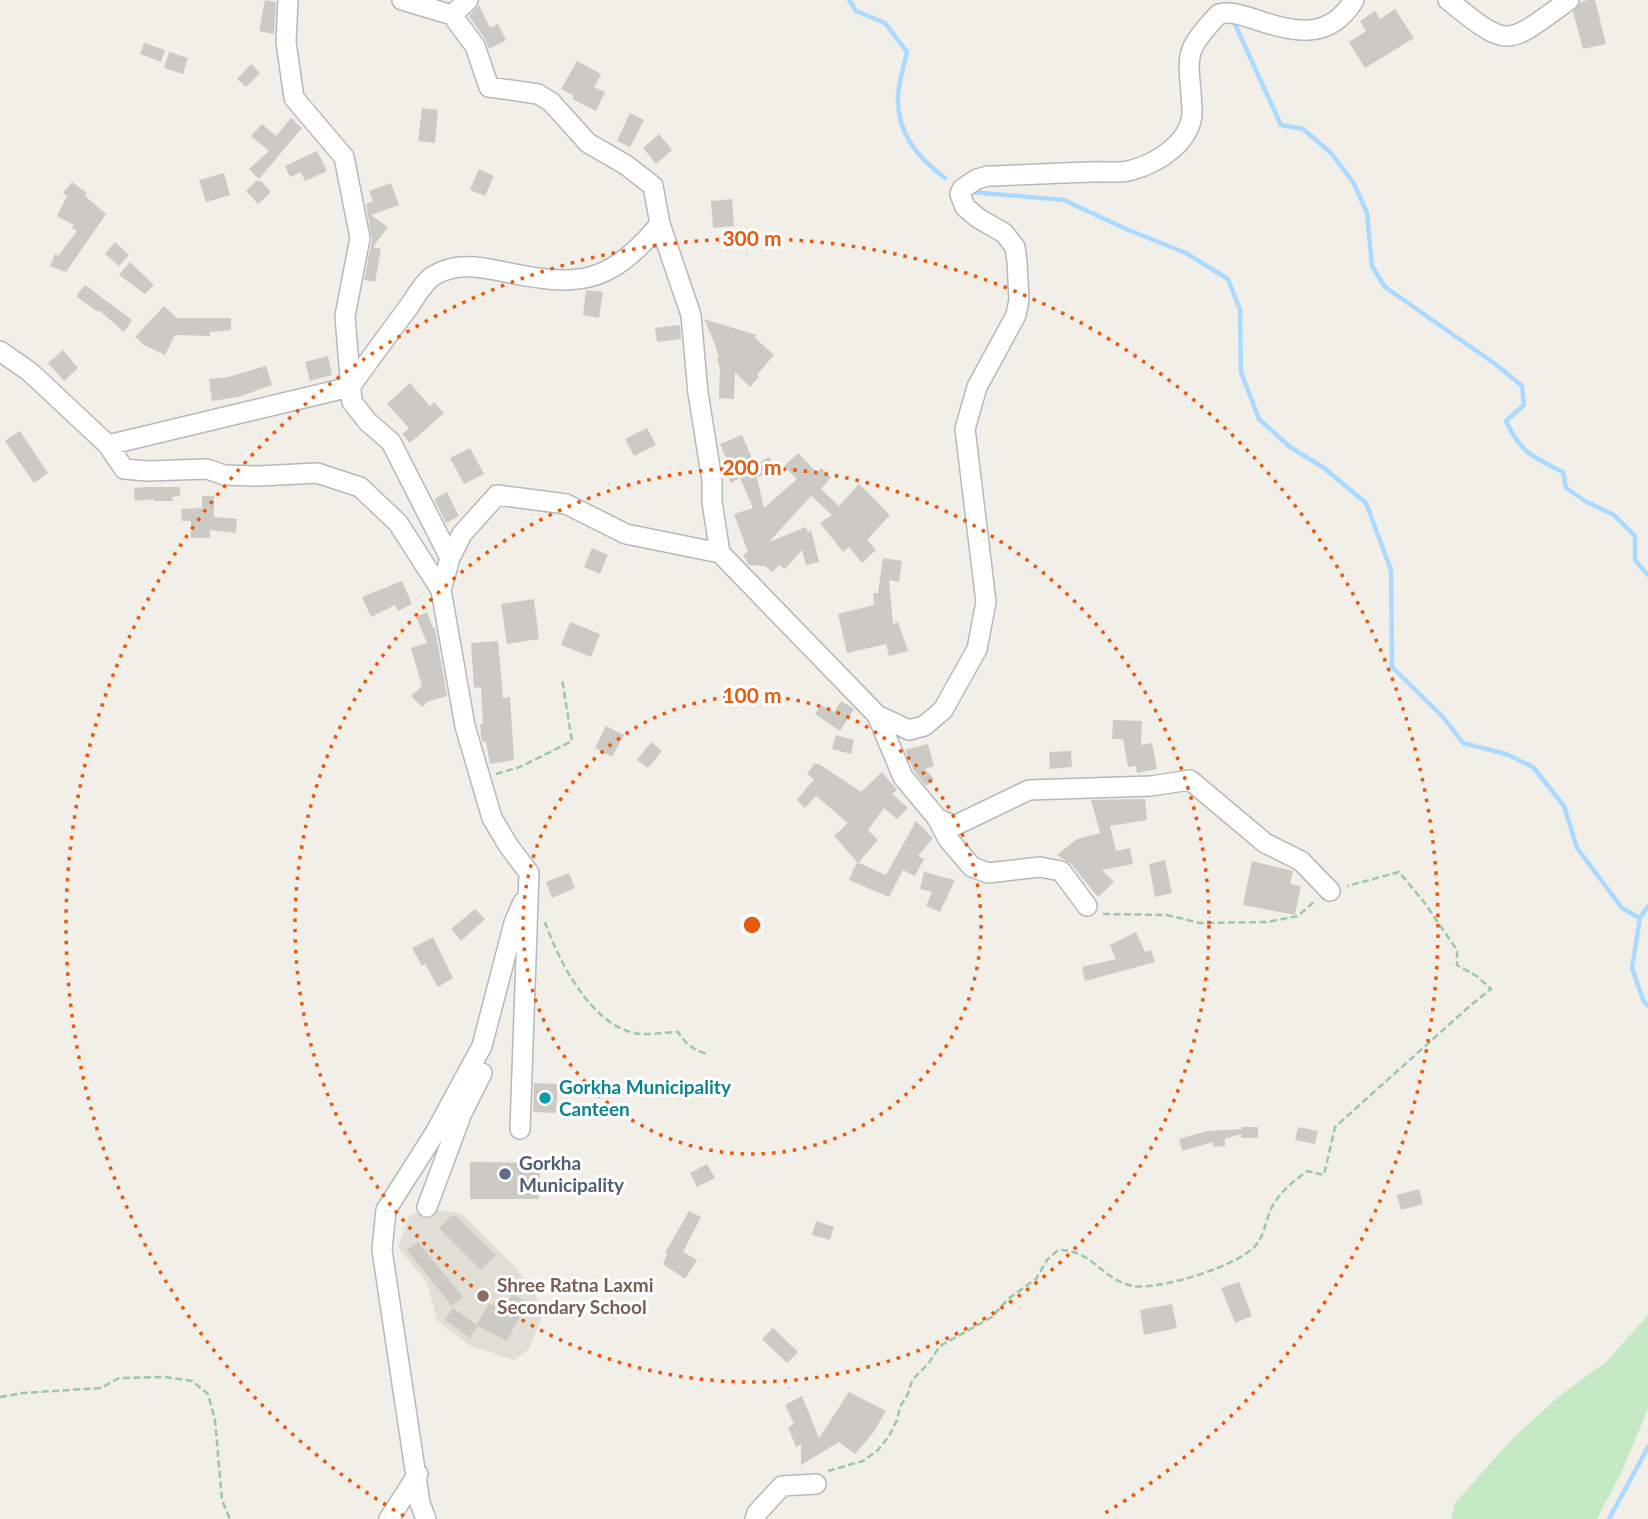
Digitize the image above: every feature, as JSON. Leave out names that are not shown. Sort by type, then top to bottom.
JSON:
[{"type":"street","points":[[288,0],[286,42],[294,98],[344,157],[360,238],[345,316],[352,402],[368,422],[391,442],[450,558]]},
{"type":"street","points":[[402,0],[452,15],[475,46],[489,88],[538,93],[551,102],[588,143],[626,165],[653,186],[660,224],[691,315],[698,393],[720,553]]},
{"type":"street","points":[[452,15],[468,0]]},
{"type":"street","points":[[441,590],[450,558],[462,534],[497,495],[566,504],[626,534],[720,553],[877,715],[909,730],[924,726],[943,710],[977,649],[986,602],[965,429],[977,387],[1016,315],[1019,300],[1015,247],[1004,233],[965,207],[960,194],[962,188],[988,176],[1130,171],[1156,162],[1183,136],[1192,114],[1188,53],[1202,31],[1219,14],[1238,14],[1286,30],[1310,31],[1331,25],[1345,15],[1354,0]]},
{"type":"street","points":[[1448,0],[1493,34],[1506,38],[1524,33],[1569,0]]},
{"type":"street","points":[[108,445],[350,387],[430,277],[452,266],[481,267],[540,279],[592,279],[620,265],[660,224]]},
{"type":"street","points":[[0,351],[30,372],[108,445],[124,469],[207,469],[224,475],[259,476],[317,473],[360,487],[398,523],[441,590],[465,726],[492,818],[529,873],[520,1129]]},
{"type":"street","points":[[877,715],[903,777],[972,867],[988,873],[1040,867],[1061,871],[1087,906]]},
{"type":"street","points":[[937,818],[954,826],[1029,790],[1151,786],[1190,780],[1265,843],[1301,861],[1330,891]]},
{"type":"street","points":[[426,1519],[421,1503],[382,1250],[386,1210],[435,1133],[482,1046],[514,923],[529,887]]},
{"type":"street","points":[[427,1207],[463,1113],[492,1051],[497,1026],[491,1013]]},
{"type":"street","points":[[388,1519],[418,1474]]},
{"type":"street","points":[[755,1519],[757,1513],[782,1486],[817,1484]]},
{"type":"path","points":[[479,773],[500,774],[572,741],[562,678]]},
{"type":"path","points":[[817,1484],[827,1471],[863,1461],[878,1450],[897,1420],[912,1380],[928,1364],[940,1346],[992,1317],[1008,1299],[1036,1279],[1047,1260],[1058,1250],[1071,1250],[1085,1255],[1119,1282],[1135,1286],[1183,1280],[1202,1274],[1231,1263],[1257,1244],[1272,1207],[1287,1186],[1307,1171],[1324,1175],[1335,1127],[1491,989],[1478,976],[1457,965],[1457,950],[1424,902],[1399,872],[1323,893],[1298,916],[1267,922],[1200,923],[1167,915],[1105,915],[1087,906]]},
{"type":"path","points":[[543,916],[552,941],[595,1011],[615,1026],[636,1034],[678,1032],[685,1044],[709,1054]]},
{"type":"path","points":[[0,1397],[101,1388],[119,1378],[166,1377],[192,1381],[208,1394],[215,1420],[222,1500],[230,1519]]},
{"type":"shaded area","name":"Shree Ratna Laxmi Secondary School","points":[[433,1210],[461,1213],[515,1267],[545,1309],[529,1349],[514,1360],[469,1345],[437,1321],[427,1283],[398,1247],[410,1215]]},
{"type":"green space","points":[[1648,1315],[1648,1409],[1622,1471],[1597,1519],[1451,1519],[1455,1503],[1513,1438],[1558,1397],[1606,1362]]},
{"type":"building","points":[[265,0],[276,2],[274,34],[259,31]]},
{"type":"building","points":[[1595,0],[1606,44],[1583,49],[1573,12],[1581,2]]},
{"type":"building","points":[[479,5],[490,28],[498,24],[506,40],[489,49],[469,16]]},
{"type":"building","points":[[1395,9],[1414,38],[1365,68],[1349,42],[1366,31],[1360,21],[1375,11],[1380,19]]},
{"type":"building","points":[[144,43],[165,50],[161,62],[140,54]]},
{"type":"building","points":[[169,52],[188,58],[183,74],[164,68]]},
{"type":"building","points":[[577,61],[601,74],[594,87],[605,92],[596,111],[572,99],[574,96],[561,89]]},
{"type":"building","points":[[251,64],[260,73],[246,87],[237,79]]},
{"type":"building","points":[[422,108],[438,110],[435,143],[418,141]]},
{"type":"building","points":[[630,113],[644,120],[630,147],[617,141]]},
{"type":"building","points":[[291,118],[302,128],[259,179],[249,169],[269,151],[251,136],[262,124],[276,136]]},
{"type":"building","points":[[659,134],[672,150],[656,164],[643,148]]},
{"type":"building","points":[[317,151],[327,171],[305,181],[301,172],[290,177],[285,166]]},
{"type":"building","points":[[479,169],[494,176],[485,196],[470,190]]},
{"type":"building","points":[[224,173],[230,195],[206,202],[199,180]]},
{"type":"building","points":[[256,181],[261,181],[271,192],[258,204],[246,191]]},
{"type":"building","points":[[72,182],[87,193],[85,196],[106,214],[66,272],[50,266],[55,254],[58,256],[77,231],[72,228],[74,225],[57,216],[67,196],[63,193]]},
{"type":"building","points":[[391,183],[399,205],[371,215],[388,227],[373,247],[381,249],[375,282],[364,280],[372,240],[366,204],[373,201],[369,191]]},
{"type":"building","points":[[732,199],[734,226],[713,228],[711,201]]},
{"type":"building","points":[[115,242],[129,255],[119,266],[105,254]]},
{"type":"building","points":[[130,262],[154,285],[145,294],[119,275]]},
{"type":"building","points":[[85,285],[132,320],[124,332],[99,310],[98,312],[76,296]]},
{"type":"building","points":[[586,290],[603,292],[599,318],[583,315]]},
{"type":"building","points":[[164,306],[177,318],[231,318],[231,330],[210,332],[210,336],[175,335],[165,355],[144,345],[135,337]]},
{"type":"building","points":[[704,319],[756,335],[755,338],[774,355],[750,387],[735,372],[734,399],[719,398],[719,358]]},
{"type":"building","points":[[680,325],[681,339],[657,342],[655,328]]},
{"type":"building","points":[[63,350],[78,368],[64,381],[48,363]]},
{"type":"building","points":[[328,356],[332,375],[310,381],[305,362]]},
{"type":"building","points":[[266,366],[272,385],[238,397],[212,401],[209,379],[228,377]]},
{"type":"building","points":[[410,383],[430,406],[434,402],[444,413],[410,443],[402,434],[409,428],[387,404]]},
{"type":"building","points":[[647,428],[656,445],[634,456],[625,439]]},
{"type":"building","points":[[20,431],[48,473],[34,483],[5,441]]},
{"type":"building","points":[[742,435],[755,465],[769,457],[776,467],[757,478],[764,508],[797,479],[784,466],[798,453],[817,473],[821,468],[831,477],[821,489],[839,506],[859,484],[890,515],[867,540],[876,550],[862,563],[849,547],[843,552],[820,523],[832,515],[811,496],[769,542],[806,527],[808,533],[811,530],[819,562],[806,565],[802,550],[785,569],[779,565],[772,572],[765,566],[749,565],[743,555],[748,552],[734,514],[753,508],[740,478],[731,483],[723,465],[728,463],[720,444]]},
{"type":"building","points":[[470,448],[484,474],[464,484],[450,458]]},
{"type":"building","points":[[180,487],[180,496],[172,497],[173,501],[135,501],[134,488]]},
{"type":"building","points":[[447,492],[459,516],[446,523],[434,499]]},
{"type":"building","points":[[202,496],[214,496],[214,517],[237,519],[236,533],[210,530],[210,538],[191,538],[191,521],[182,521],[181,509],[202,508]]},
{"type":"building","points":[[592,548],[608,555],[600,574],[584,567]]},
{"type":"building","points":[[883,558],[902,561],[899,582],[889,580],[893,624],[898,622],[908,651],[889,656],[886,644],[847,653],[838,614],[874,605],[873,593],[878,593]]},
{"type":"building","points":[[402,581],[412,604],[398,611],[395,605],[371,617],[362,597]]},
{"type":"building","points":[[534,599],[539,639],[507,644],[501,604]]},
{"type":"building","points":[[427,612],[435,628],[447,696],[427,702],[422,707],[411,696],[422,686],[411,648],[427,643],[416,617]]},
{"type":"building","points":[[570,622],[600,634],[591,657],[561,645]]},
{"type":"building","points":[[498,641],[503,698],[510,697],[514,760],[490,764],[486,742],[483,742],[481,736],[481,687],[474,688],[471,643]]},
{"type":"building","points":[[841,701],[854,709],[840,731],[815,714],[821,705],[834,712]]},
{"type":"building","points":[[1113,720],[1142,721],[1141,745],[1152,743],[1157,769],[1137,773],[1136,766],[1128,767],[1123,739],[1112,739]]},
{"type":"building","points":[[606,726],[624,735],[612,757],[595,748]]},
{"type":"building","points":[[836,735],[854,740],[851,754],[832,749]]},
{"type":"building","points":[[651,742],[662,751],[648,768],[637,760]]},
{"type":"building","points":[[928,744],[934,766],[925,769],[934,779],[926,786],[914,771],[905,750]]},
{"type":"building","points":[[1071,751],[1072,767],[1050,769],[1049,752]]},
{"type":"building","points":[[814,764],[819,764],[861,792],[882,772],[897,790],[892,794],[908,808],[897,819],[884,808],[868,830],[878,840],[858,863],[834,836],[848,823],[816,796],[805,808],[797,800],[814,779],[807,774]]},
{"type":"building","points":[[1145,799],[1147,820],[1110,826],[1116,851],[1130,848],[1133,864],[1102,870],[1114,882],[1098,897],[1071,864],[1057,855],[1077,839],[1100,833],[1091,800]]},
{"type":"building","points":[[916,821],[933,838],[918,856],[924,859],[915,876],[903,870],[889,897],[849,880],[857,862],[886,875]]},
{"type":"building","points":[[1165,860],[1172,893],[1155,897],[1149,864]]},
{"type":"building","points":[[1252,861],[1293,871],[1290,884],[1301,886],[1295,915],[1243,905]]},
{"type":"building","points":[[924,872],[955,880],[940,912],[926,906],[932,892],[920,889]]},
{"type":"building","points":[[569,873],[575,888],[552,898],[546,882]]},
{"type":"building","points":[[475,909],[485,919],[461,941],[451,929]]},
{"type":"building","points":[[1136,932],[1145,952],[1151,950],[1155,962],[1085,981],[1082,967],[1116,959],[1110,945]]},
{"type":"building","points":[[433,937],[453,978],[438,987],[412,948]]},
{"type":"building","name":"Gorkha Municipality Canteen","points":[[534,1083],[558,1084],[556,1113],[533,1112]]},
{"type":"building","points":[[1258,1127],[1258,1138],[1241,1138],[1241,1134],[1225,1139],[1225,1146],[1213,1147],[1213,1142],[1182,1151],[1179,1139],[1207,1131]]},
{"type":"building","points":[[1298,1127],[1318,1131],[1315,1144],[1295,1140]]},
{"type":"building","name":"Gorkha Municipality","points":[[470,1162],[540,1163],[539,1199],[470,1199]]},
{"type":"building","points":[[707,1164],[715,1178],[697,1187],[690,1173]]},
{"type":"building","points":[[1419,1189],[1423,1204],[1401,1210],[1397,1195]]},
{"type":"building","points":[[689,1211],[701,1217],[683,1252],[697,1260],[685,1279],[663,1264],[667,1254],[665,1253]]},
{"type":"building","points":[[451,1216],[456,1216],[496,1255],[481,1270],[439,1228]]},
{"type":"building","points":[[816,1221],[834,1227],[830,1240],[812,1235]]},
{"type":"building","points":[[418,1242],[463,1297],[452,1306],[407,1250]]},
{"type":"building","points":[[1239,1282],[1252,1316],[1235,1323],[1221,1288]]},
{"type":"building","points":[[512,1294],[527,1302],[507,1341],[478,1326],[470,1338],[445,1320],[453,1308],[477,1325],[489,1303],[503,1311]]},
{"type":"building","points":[[1172,1304],[1177,1328],[1144,1335],[1140,1310]]},
{"type":"building","points":[[773,1328],[798,1352],[787,1363],[762,1339]]},
{"type":"building","points":[[849,1392],[886,1411],[873,1433],[855,1454],[839,1442],[801,1465],[801,1444],[796,1447],[788,1427],[794,1424],[785,1405],[802,1396],[819,1438]]},
{"type":"waterway","points":[[849,0],[856,11],[885,23],[907,52],[898,95],[901,121],[917,152],[945,178]]},
{"type":"waterway","points":[[1233,20],[1281,125],[1303,129],[1331,153],[1353,182],[1367,213],[1372,266],[1385,287],[1498,366],[1522,386],[1524,405],[1506,421],[1517,440],[1535,457],[1563,472],[1566,488],[1614,515],[1635,536],[1635,560],[1648,575]]},
{"type":"waterway","points":[[972,192],[1064,200],[1186,253],[1228,279],[1240,310],[1241,372],[1259,419],[1290,447],[1324,468],[1366,503],[1391,570],[1392,667],[1443,717],[1463,743],[1506,754],[1533,767],[1564,806],[1577,848],[1622,908],[1640,918]]},
{"type":"waterway","points":[[1648,906],[1640,918],[1632,968],[1644,1002],[1648,1006]]},
{"type":"waterway","points":[[1609,1519],[1648,1447]]},
{"type":"place","name":"Gorkha Municipality Canteen","points":[[545,1098]]},
{"type":"place","name":"Gorkha Municipality","points":[[505,1174]]},
{"type":"place","name":"Shree Ratna Laxmi Secondary School","points":[[483,1296]]}]
